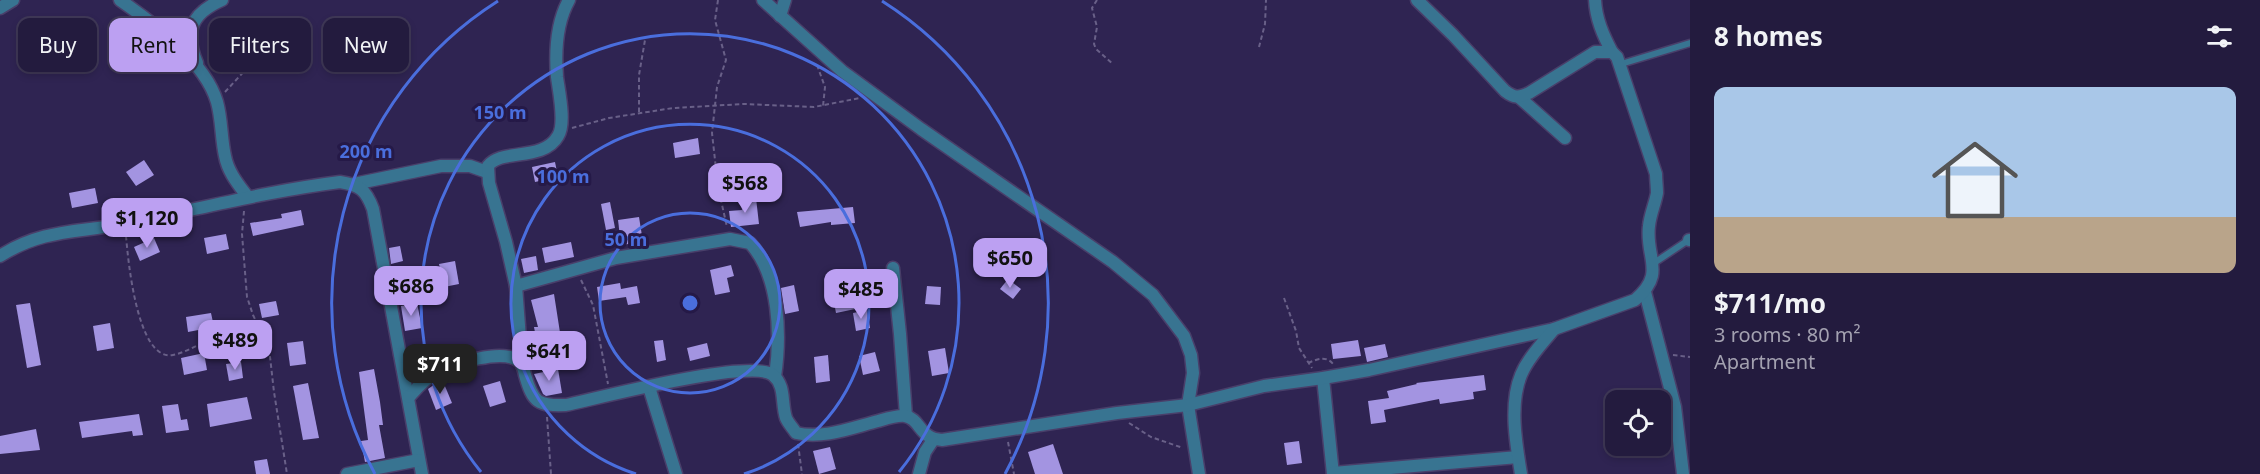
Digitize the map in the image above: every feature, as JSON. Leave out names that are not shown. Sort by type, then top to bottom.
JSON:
[{"type":"street","points":[[0,8],[13,0]]},
{"type":"street","points":[[120,0],[160,32],[199,69],[210,84],[217,100],[225,158],[234,179],[247,196]]},
{"type":"street","points":[[199,69],[189,36],[192,24],[203,11],[222,0]]},
{"type":"street","points":[[569,0],[560,20],[557,42],[561,131],[552,143],[540,150],[490,162],[487,172],[516,286],[522,365],[533,398],[546,406],[566,405],[730,372],[758,370],[775,377],[781,387],[786,419],[796,433],[810,436],[825,434],[887,418],[906,416],[933,440],[1005,432],[1117,413],[1188,405],[1264,386],[1340,375],[1491,345],[1554,329],[1635,300],[1645,292],[1653,278],[1654,263],[1648,236],[1657,193],[1656,174],[1621,64],[1612,52],[1602,31],[1595,0]]},
{"type":"street","points":[[763,0],[842,71],[1113,262],[1153,295],[1184,336],[1191,355],[1193,372],[1188,405],[1199,474]]},
{"type":"street","points":[[780,16],[785,0]]},
{"type":"street","points":[[1417,0],[1453,34],[1504,92],[1520,98],[1565,138]]},
{"type":"street","points":[[1520,98],[1595,52],[1612,52]]},
{"type":"street","points":[[0,256],[23,242],[39,237],[69,230],[124,224],[247,196],[340,182],[354,184],[441,166],[470,166],[487,172]]},
{"type":"street","points":[[354,184],[367,194],[373,209],[422,474]]},
{"type":"street","points":[[516,286],[616,258],[730,239],[750,243],[764,263],[778,321],[779,352],[775,377]]},
{"type":"street","points":[[893,268],[906,416]]},
{"type":"street","points":[[1645,292],[1675,407],[1685,474]]},
{"type":"street","points":[[1521,474],[1515,394],[1530,357],[1554,329]]},
{"type":"street","points":[[400,354],[414,364],[436,373]]},
{"type":"street","points":[[409,397],[426,379],[456,364],[481,358],[509,357],[522,365]]},
{"type":"street","points":[[1323,378],[1333,474],[1518,458]]},
{"type":"street","points":[[649,387],[676,474]]},
{"type":"street","points":[[919,474],[925,452],[933,440]]},
{"type":"street","points":[[347,474],[419,460]]},
{"type":"street","points":[[1685,474],[1690,470]]},
{"type":"lane","points":[[1621,64],[1690,43]]},
{"type":"lane","points":[[1654,263],[1690,240]]},
{"type":"path","points":[[718,0],[715,20],[726,55],[719,76],[712,133],[722,209],[730,239]]},
{"type":"path","points":[[1097,0],[1092,8],[1097,27],[1094,44],[1096,49],[1113,64]]},
{"type":"path","points":[[1259,46],[1265,24],[1266,0]]},
{"type":"path","points":[[639,112],[639,75],[645,40]]},
{"type":"path","points":[[814,59],[825,87],[823,106]]},
{"type":"path","points":[[217,100],[243,72]]},
{"type":"path","points":[[561,131],[639,112],[715,105],[823,106],[873,94]]},
{"type":"path","points":[[247,196],[242,234],[243,271],[247,297],[269,348],[287,474]]},
{"type":"path","points":[[124,224],[133,295],[140,317],[157,350],[164,355],[172,356],[217,338],[262,332]]},
{"type":"path","points":[[575,269],[593,305],[609,396]]},
{"type":"path","points":[[1284,298],[1296,331],[1299,348],[1308,363],[1323,378]]},
{"type":"path","points":[[1661,353],[1690,357]]},
{"type":"path","points":[[1308,363],[1328,359],[1340,375]]},
{"type":"path","points":[[546,406],[551,474]]},
{"type":"path","points":[[1117,413],[1145,434],[1196,455]]},
{"type":"path","points":[[1005,432],[1014,474]]},
{"type":"path","points":[[796,433],[802,474]]},
{"type":"building","points":[[698,138],[700,154],[675,158],[673,143]]},
{"type":"building","points":[[144,160],[154,175],[136,186],[126,172]]},
{"type":"building","points":[[555,162],[558,177],[535,182],[532,167]]},
{"type":"building","points":[[95,188],[98,203],[72,208],[69,193]]},
{"type":"building","points":[[756,198],[759,224],[731,227],[729,211],[742,210],[741,200]]},
{"type":"building","points":[[610,202],[615,228],[606,230],[601,204]]},
{"type":"building","points":[[853,207],[855,223],[831,225],[831,222],[800,227],[797,212]]},
{"type":"building","points":[[301,210],[304,225],[253,236],[250,223],[282,218],[281,214]]},
{"type":"building","points":[[639,217],[643,242],[621,245],[618,220]]},
{"type":"building","points":[[226,234],[229,249],[207,254],[204,238]]},
{"type":"building","points":[[154,238],[160,252],[140,261],[134,247]]},
{"type":"building","points":[[571,242],[574,257],[545,263],[542,248]]},
{"type":"building","points":[[400,246],[403,261],[391,264],[389,248]]},
{"type":"building","points":[[536,256],[538,270],[524,273],[521,259]]},
{"type":"building","points":[[455,261],[459,284],[444,287],[439,264]]},
{"type":"building","points":[[731,265],[734,276],[727,278],[730,292],[715,295],[710,270]]},
{"type":"building","points":[[1008,279],[1021,289],[1013,299],[1000,289]]},
{"type":"building","points":[[620,283],[621,289],[637,286],[640,303],[628,305],[626,297],[599,301],[597,287]]},
{"type":"building","points":[[794,285],[799,311],[785,314],[781,288]]},
{"type":"building","points":[[927,286],[941,287],[940,305],[925,304]]},
{"type":"building","points":[[858,292],[860,308],[836,313],[833,297]]},
{"type":"building","points":[[554,294],[561,339],[537,343],[534,327],[538,327],[531,300]]},
{"type":"building","points":[[276,301],[279,315],[262,318],[259,304]]},
{"type":"building","points":[[30,303],[41,365],[27,368],[16,305]]},
{"type":"building","points":[[417,303],[422,328],[405,331],[401,306]]},
{"type":"building","points":[[867,310],[870,328],[856,331],[853,313]]},
{"type":"building","points":[[211,313],[214,327],[188,332],[186,317]]},
{"type":"building","points":[[110,323],[114,348],[97,351],[93,326]]},
{"type":"building","points":[[663,340],[666,360],[657,362],[654,341]]},
{"type":"building","points":[[1358,340],[1361,356],[1333,359],[1331,344]]},
{"type":"building","points":[[303,341],[306,364],[290,366],[287,343]]},
{"type":"building","points":[[707,343],[710,356],[690,361],[687,348]]},
{"type":"building","points":[[1385,344],[1388,357],[1367,362],[1364,348]]},
{"type":"building","points":[[945,348],[949,373],[932,376],[928,351]]},
{"type":"building","points":[[875,352],[880,371],[863,375],[859,356]]},
{"type":"building","points":[[204,353],[207,370],[184,375],[181,358]]},
{"type":"building","points":[[828,355],[830,381],[816,383],[814,357]]},
{"type":"building","points":[[241,362],[243,378],[229,381],[226,364]]},
{"type":"building","points":[[374,369],[383,425],[379,425],[385,458],[365,462],[361,441],[368,440],[359,372]]},
{"type":"building","points":[[558,369],[562,393],[546,396],[534,374]]},
{"type":"building","points":[[1484,375],[1486,390],[1473,392],[1474,399],[1440,404],[1439,399],[1384,410],[1386,422],[1371,424],[1368,401],[1389,398],[1387,391],[1416,383]]},
{"type":"building","points":[[442,379],[452,403],[436,410],[428,389]]},
{"type":"building","points":[[500,381],[506,402],[490,407],[483,386]]},
{"type":"building","points":[[308,383],[319,438],[303,440],[293,386]]},
{"type":"building","points":[[247,397],[252,419],[210,427],[207,404]]},
{"type":"building","points":[[178,404],[181,420],[187,419],[189,430],[166,433],[162,406]]},
{"type":"building","points":[[139,414],[143,435],[133,436],[132,431],[82,438],[79,422]]},
{"type":"building","points":[[36,429],[40,450],[0,454],[0,436]]},
{"type":"building","points":[[1299,441],[1302,463],[1287,465],[1284,443]]},
{"type":"building","points":[[1053,444],[1063,474],[1035,474],[1028,452]]},
{"type":"building","points":[[830,447],[836,469],[819,474],[813,451]]},
{"type":"building","points":[[267,459],[270,474],[256,474],[254,461]]}]
